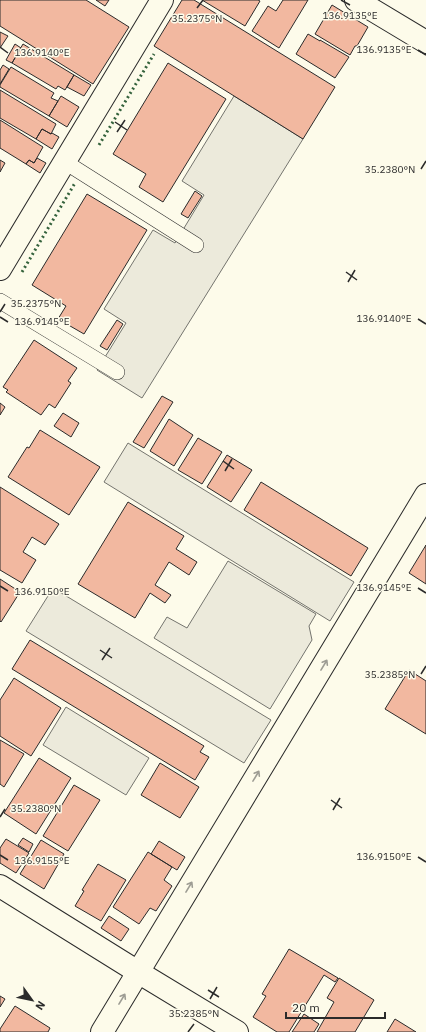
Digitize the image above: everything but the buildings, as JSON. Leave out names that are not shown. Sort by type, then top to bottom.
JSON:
[{"type":"street","points":[[0,269],[162,0]]},
{"type":"street","points":[[356,0],[426,42]]},
{"type":"street","points":[[102,1032],[426,495]]},
{"type":"street","points":[[0,886],[237,1032]]},
{"type":"lane","points":[[65,162],[196,245]]},
{"type":"lane","points":[[0,301],[117,372]]},
{"type":"shaded area","points":[[234,96],[303,139],[142,398],[97,370],[126,323],[104,309],[153,230],[175,243],[204,195],[182,181]]},
{"type":"shaded area","points":[[128,443],[354,582],[330,621],[104,482]]},
{"type":"shaded area","points":[[228,561],[316,614],[309,626],[312,640],[270,709],[154,638],[167,617],[187,628]]},
{"type":"shaded area","points":[[53,588],[271,720],[244,763],[26,631]]},
{"type":"shaded area","points":[[66,707],[149,758],[126,795],[43,745]]},
{"type":"hedge","points":[[99,145],[154,54]]},
{"type":"hedge","points":[[22,272],[75,183]]}]
